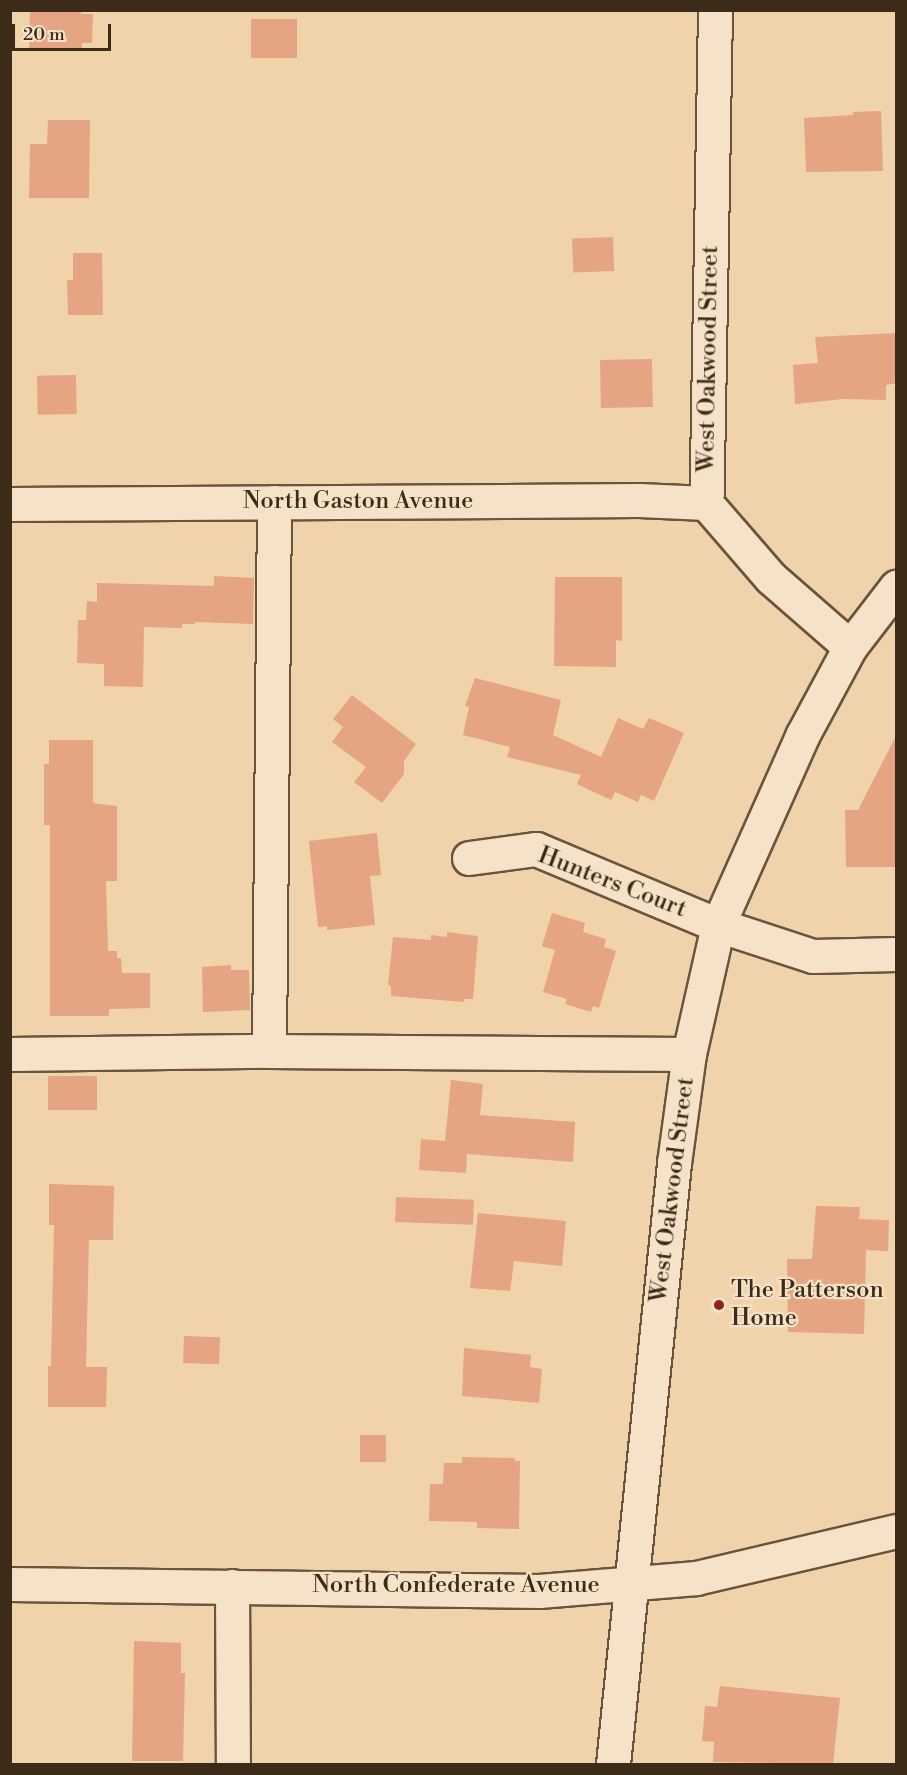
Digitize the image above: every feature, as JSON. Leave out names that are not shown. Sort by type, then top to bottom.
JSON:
[{"type":"street","name":"West Oakwood Street","points":[[715,10],[706,503],[771,578],[850,647]]},
{"type":"street","name":"North Gaston Avenue","points":[[10,504],[639,500],[706,503]]},
{"type":"street","points":[[269,1051],[274,502]]},
{"type":"street","name":"West Oakwood Street","points":[[612,1764],[674,1163],[689,1053],[718,924],[801,736],[850,647],[897,587]]},
{"type":"street","name":"Hunters Court","points":[[469,858],[536,849],[718,924],[813,956],[897,954]]},
{"type":"street","points":[[10,1054],[269,1051],[689,1053]]},
{"type":"street","name":"North Confederate Avenue","points":[[10,1584],[539,1591],[696,1578],[897,1531]]},
{"type":"street","points":[[232,1586],[233,1764]]},
{"type":"building","points":[[30,10],[81,10],[81,14],[93,14],[92,43],[82,43],[82,51],[29,50]]},
{"type":"building","points":[[251,19],[297,19],[297,58],[251,58]]},
{"type":"building","points":[[881,111],[883,171],[806,172],[804,118]]},
{"type":"building","points":[[48,120],[90,120],[89,198],[29,198],[30,144],[47,144]]},
{"type":"building","points":[[613,237],[614,271],[573,272],[572,238]]},
{"type":"building","points":[[73,253],[102,253],[103,315],[68,315],[67,280],[73,280]]},
{"type":"building","points":[[897,333],[897,383],[886,385],[886,400],[843,399],[795,404],[793,365],[818,363],[815,337]]},
{"type":"building","points":[[652,359],[653,407],[601,408],[600,360]]},
{"type":"building","points":[[76,375],[77,414],[38,415],[37,376]]},
{"type":"building","points":[[214,576],[254,578],[253,624],[195,622],[195,624],[182,624],[182,628],[144,627],[143,687],[104,686],[104,664],[77,663],[78,620],[86,620],[87,601],[97,602],[97,583],[214,586]]},
{"type":"building","points":[[555,577],[622,577],[622,641],[616,640],[616,667],[554,666]]},
{"type":"building","points":[[475,678],[561,700],[553,735],[601,757],[618,718],[643,729],[649,718],[684,733],[654,801],[641,795],[638,802],[615,792],[611,800],[577,784],[581,775],[507,757],[510,747],[463,735],[469,707],[465,706]]},
{"type":"building","points":[[352,695],[416,744],[404,761],[404,774],[382,803],[354,782],[366,767],[332,742],[343,727],[333,719]]},
{"type":"building","points":[[897,734],[897,867],[846,867],[845,810],[858,810]]},
{"type":"building","points":[[49,740],[93,740],[93,803],[117,806],[117,881],[106,881],[108,951],[117,951],[117,958],[121,958],[122,973],[150,973],[150,1008],[109,1009],[109,1016],[50,1016],[50,825],[44,825],[44,764],[49,764]]},
{"type":"building","points":[[377,833],[381,875],[370,876],[375,925],[327,930],[327,926],[318,927],[309,841]]},
{"type":"building","points":[[552,913],[585,923],[583,932],[606,939],[604,947],[616,951],[599,1008],[593,1006],[591,1012],[565,1004],[567,999],[543,992],[555,950],[542,946]]},
{"type":"building","points":[[447,932],[478,936],[473,999],[465,999],[464,1002],[391,996],[391,986],[388,985],[393,937],[431,940],[431,935],[447,937]]},
{"type":"building","points":[[231,965],[231,970],[249,970],[250,1010],[203,1012],[202,967]]},
{"type":"building","points":[[48,1076],[97,1076],[97,1110],[48,1110]]},
{"type":"building","points":[[451,1080],[483,1084],[480,1115],[575,1122],[573,1162],[467,1154],[466,1173],[419,1170],[421,1139],[445,1141]]},
{"type":"building","points":[[49,1184],[114,1186],[113,1240],[89,1240],[86,1367],[107,1367],[106,1407],[48,1407],[54,1225],[49,1225]]},
{"type":"building","points":[[396,1197],[474,1200],[473,1225],[395,1222]]},
{"type":"building","points":[[816,1206],[860,1207],[859,1219],[889,1220],[888,1251],[866,1250],[864,1334],[788,1332],[787,1259],[812,1259]]},
{"type":"building","points":[[478,1213],[566,1221],[562,1266],[514,1261],[510,1291],[470,1288]]},
{"type":"building","points":[[184,1336],[220,1337],[219,1364],[183,1363]]},
{"type":"building","points":[[464,1348],[531,1355],[530,1367],[542,1369],[539,1403],[462,1396]]},
{"type":"building","points":[[360,1435],[386,1435],[386,1462],[360,1462]]},
{"type":"building","points":[[462,1457],[515,1458],[515,1461],[520,1461],[519,1529],[477,1528],[477,1522],[429,1521],[430,1484],[443,1484],[444,1463],[462,1463]]},
{"type":"building","points":[[134,1641],[181,1643],[181,1673],[185,1673],[183,1761],[132,1761]]},
{"type":"building","points":[[720,1686],[840,1698],[833,1764],[713,1762],[714,1742],[702,1741],[705,1706],[717,1707]]},
{"type":"place","name":"The Patterson Home","points":[[719,1305]]}]
